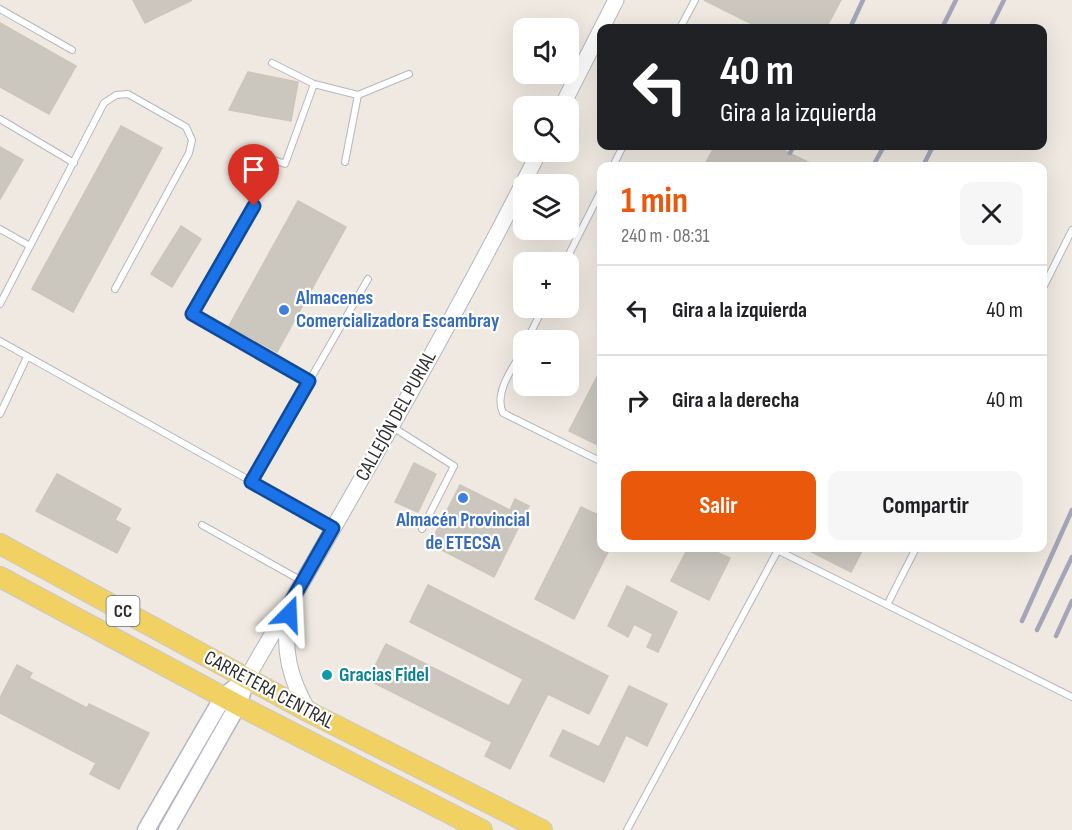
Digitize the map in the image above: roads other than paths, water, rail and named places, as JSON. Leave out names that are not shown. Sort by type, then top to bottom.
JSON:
[{"type":"main road","name":"CARRETERA CENTRAL","points":[[0,544],[309,712],[542,830]]},
{"type":"main road","name":"CARRETERA CENTRAL","points":[[0,578],[231,701],[482,830]]},
{"type":"main road","points":[[146,830],[247,678]]},
{"type":"main road","points":[[167,830],[231,701]]},
{"type":"street","points":[[604,24],[616,0]]},
{"type":"street","points":[[567,96],[597,37]]},
{"type":"street","name":"CALLEJÓN DEL PURIAL","points":[[247,678],[503,225],[534,162]]},
{"type":"street","points":[[292,600],[286,627],[287,659],[297,692],[309,712]]},
{"type":"lane","points":[[683,24],[694,0]]},
{"type":"lane","points":[[0,9],[72,50]]},
{"type":"lane","points":[[272,63],[314,84],[358,95],[409,74]]},
{"type":"lane","points":[[246,150],[285,164],[314,84]]},
{"type":"lane","points":[[0,304],[104,103],[116,95],[128,94],[186,127],[192,140],[189,153],[115,289]]},
{"type":"lane","points":[[345,162],[358,95]]},
{"type":"lane","points":[[0,119],[74,163]]},
{"type":"lane","points":[[570,252],[597,199]]},
{"type":"lane","points":[[254,206],[192,314],[309,381]]},
{"type":"lane","points":[[0,229],[30,246]]},
{"type":"lane","points":[[1047,280],[1072,230]]},
{"type":"lane","points":[[251,482],[368,279]]},
{"type":"lane","points":[[0,341],[333,528]]},
{"type":"lane","points":[[0,414],[27,357]]},
{"type":"lane","points":[[513,370],[500,395],[499,406],[503,413],[597,460]]},
{"type":"lane","points":[[390,426],[454,465],[422,528]]},
{"type":"lane","points":[[202,525],[303,581]]},
{"type":"lane","points":[[627,830],[774,552]]},
{"type":"lane","points":[[782,552],[1072,697]]},
{"type":"lane","points":[[887,605],[914,552]]},
{"type":"railway","points":[[852,24],[863,0]]},
{"type":"railway","points":[[944,24],[956,0]]},
{"type":"railway","points":[[992,24],[1004,0]]},
{"type":"railway","points":[[875,162],[882,150]]},
{"type":"railway","points":[[925,162],[931,150]]},
{"type":"railway","points":[[1022,621],[1072,510]]},
{"type":"railway","points":[[1037,630],[1072,557]]},
{"type":"railway","points":[[1056,636],[1072,601]]},
{"type":"place","name":"Almacenes Comercializadora Escambray","points":[[284,310]]},
{"type":"place","name":"Almacén Provincial de ETECSA","points":[[463,498]]},
{"type":"place","name":"Gracias Fidel","points":[[327,675]]}]
